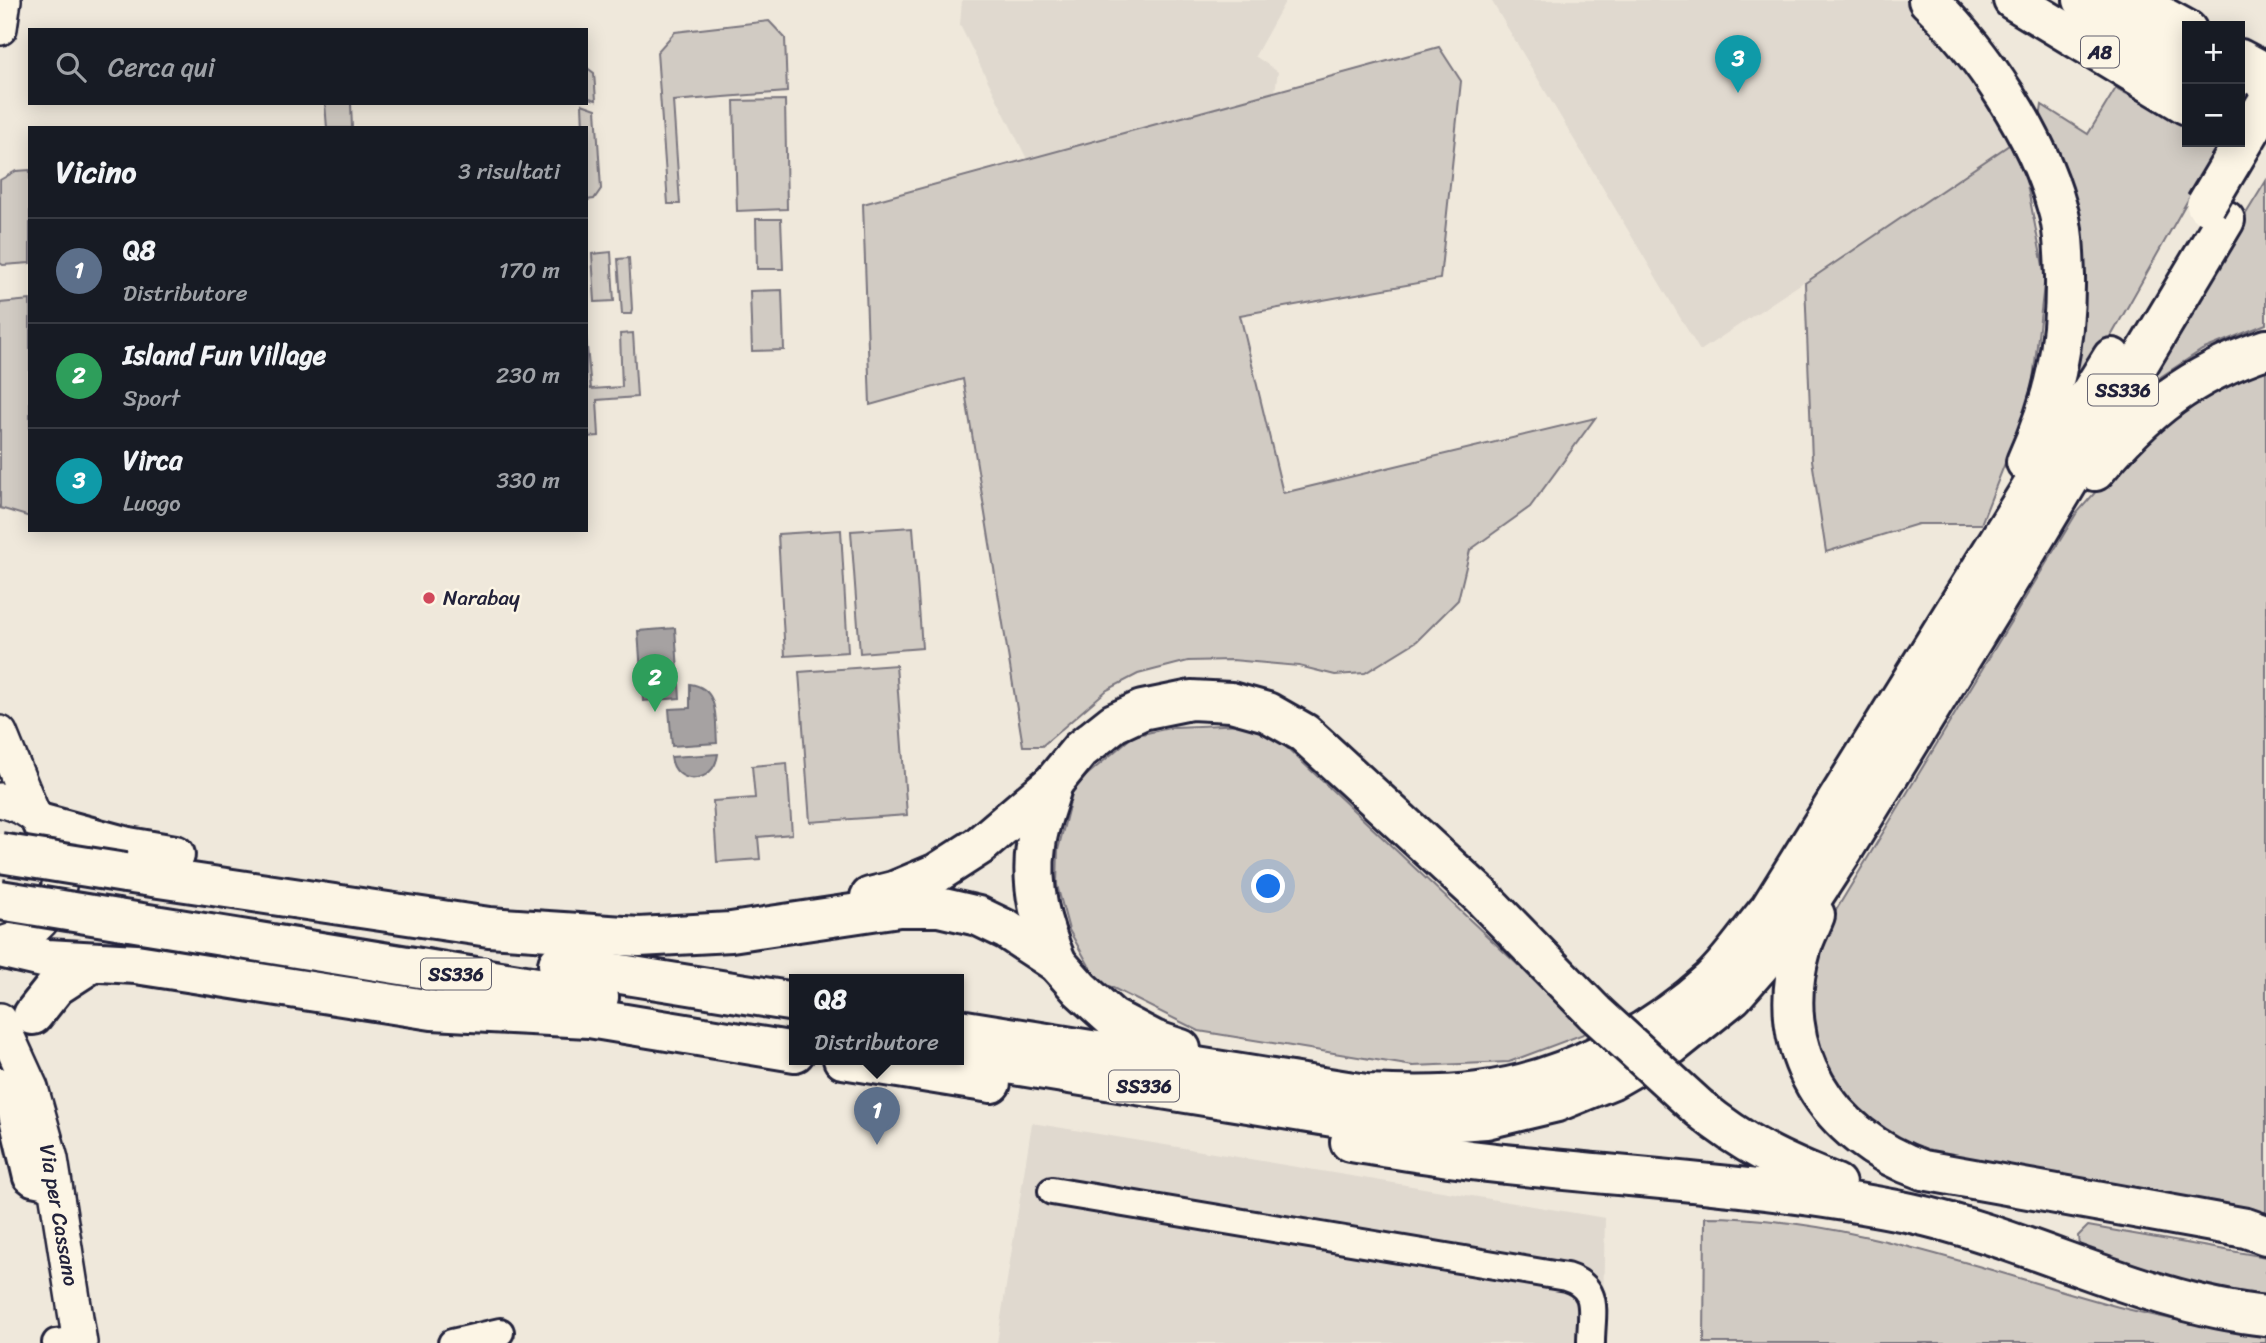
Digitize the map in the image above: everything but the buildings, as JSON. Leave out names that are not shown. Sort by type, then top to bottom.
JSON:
[{"type":"highway","points":[[1928,0],[1950,22],[2009,99],[2057,207],[2064,247],[2065,314],[2058,373],[2042,428],[1939,637]]},
{"type":"highway","name":"A8","points":[[2013,0],[2182,102]]},
{"type":"highway","name":"A8","points":[[2084,0],[2182,60]]},
{"type":"highway","points":[[2132,0],[2182,27]]},
{"type":"highway","points":[[2245,62],[2266,73]]},
{"type":"highway","points":[[2245,97],[2266,110]]},
{"type":"highway","points":[[0,922],[114,918],[489,927],[639,937],[692,936],[899,907],[939,907],[978,916],[1031,944],[1057,963],[1080,989],[1112,1018],[1154,1040],[1276,1080],[1366,1094],[1426,1097],[1481,1092],[1548,1076],[1586,1060],[1658,1021],[1712,978],[1769,910],[1939,637],[2216,212],[2266,104]]},
{"type":"highway","points":[[2245,140],[2266,150]]},
{"type":"highway","name":"SS336","points":[[2022,559],[2216,212],[2266,150]]},
{"type":"highway","name":"SS336","points":[[2022,559],[2118,443],[2151,411],[2168,397],[2203,376],[2266,349]]},
{"type":"highway","points":[[2022,559],[1842,852],[1801,949],[1793,1002],[1796,1031],[1803,1058],[1815,1085],[1845,1125],[1882,1152],[1901,1162],[1923,1170],[2246,1228],[2266,1238]]},
{"type":"highway","points":[[767,927],[894,891],[937,873],[979,846],[1054,783],[1080,750],[1114,723],[1142,710],[1191,700],[1231,702],[1267,712],[1314,741],[1480,895],[1595,1013],[1725,1129],[1770,1157],[1910,1213]]},
{"type":"highway","points":[[1054,783],[1036,844],[1033,878],[1037,908],[1057,963]]},
{"type":"highway","points":[[38,819],[128,847],[589,925],[639,937]]},
{"type":"highway","name":"SS336","points":[[964,1057],[1364,1122],[1428,1123],[1486,1119],[1557,1102],[1611,1080],[1672,1045],[1733,996],[1792,929],[1842,852]]},
{"type":"highway","points":[[0,853],[114,918],[589,1018],[789,1051]]},
{"type":"highway","name":"SS336","points":[[0,875],[114,918],[789,1001]]},
{"type":"highway","name":"SS336","points":[[0,900],[789,1028]]},
{"type":"highway","points":[[0,946],[47,959],[114,918]]},
{"type":"highway","points":[[16,1017],[56,986],[114,918]]},
{"type":"highway","name":"SS336","points":[[964,1030],[1276,1080]]},
{"type":"highway","points":[[880,1065],[1471,1160],[1759,1188],[1910,1213],[1984,1231],[2159,1294],[2202,1306],[2266,1316]]},
{"type":"highway","points":[[1819,1178],[2242,1240],[2266,1238]]},
{"type":"main road","points":[[0,28],[4,0]]},
{"type":"main road","name":"Via per Cassano","points":[[0,733],[38,819],[54,839],[60,857],[61,876],[56,919],[47,959],[16,1017],[30,1045],[15,1084],[51,1159],[72,1342]]},
{"type":"main road","points":[[0,800],[14,803],[38,819]]},
{"type":"main road","points":[[0,946],[34,930],[49,914],[58,894]]},
{"type":"street","points":[[1052,1191],[1581,1281],[1588,1289],[1591,1301],[1591,1343]]},
{"type":"street","points":[[452,1343],[500,1332]]},
{"type":"shaded area","points":[[962,0],[1286,0],[1255,56],[1278,72],[1275,91],[1027,159],[960,25]]},
{"type":"shaded area","points":[[1491,0],[1915,0],[2018,139],[1700,351]]},
{"type":"shaded area","points":[[769,21],[785,38],[787,92],[673,101],[680,204],[668,204],[657,52],[675,32]]},
{"type":"shaded area","points":[[1439,47],[1461,81],[1440,279],[1240,315],[1283,493],[1595,418],[1530,507],[1470,550],[1458,600],[1417,641],[1365,673],[1335,675],[1299,666],[1232,660],[1188,661],[1138,674],[1107,690],[1042,746],[1023,746],[963,379],[870,405],[863,204]]},
{"type":"shaded area","points":[[588,68],[594,73],[596,100],[588,98]]},
{"type":"shaded area","points":[[2116,88],[2182,123],[2182,147],[2218,147],[2057,432],[2038,132],[2042,105],[2088,134]]},
{"type":"shaded area","points":[[785,100],[787,209],[737,211],[734,101]]},
{"type":"shaded area","points":[[325,105],[351,105],[352,126],[327,126]]},
{"type":"shaded area","points":[[582,105],[596,109],[601,189],[594,199],[588,200],[588,126],[583,126]]},
{"type":"shaded area","points":[[2018,139],[2045,276],[2031,397],[1981,524],[1918,524],[1826,552],[1812,460],[1805,283]]},
{"type":"shaded area","points":[[28,170],[28,263],[3,265],[0,263],[0,180],[16,171]]},
{"type":"shaded area","points":[[2266,181],[2266,324],[2202,350],[2136,393]]},
{"type":"shaded area","points":[[756,219],[781,219],[783,269],[757,269]]},
{"type":"shaded area","points":[[611,252],[614,301],[595,302],[592,254]]},
{"type":"shaded area","points":[[629,258],[632,309],[631,314],[622,314],[618,259]]},
{"type":"shaded area","points":[[782,290],[784,350],[752,351],[750,291]]},
{"type":"shaded area","points":[[28,300],[28,516],[0,508],[0,303]]},
{"type":"shaded area","points":[[633,333],[637,397],[597,400],[599,436],[588,437],[588,357],[591,389],[622,387],[620,334]]},
{"type":"shaded area","points":[[2266,360],[2266,1217],[1903,1151],[1855,1121],[1816,1067],[1804,963],[2076,514],[2137,445],[2208,388]]},
{"type":"shaded area","points":[[913,527],[922,648],[860,653],[851,531]]},
{"type":"shaded area","points":[[841,530],[848,652],[785,656],[778,534]]},
{"type":"shaded area","points":[[675,628],[680,698],[643,701],[638,631]]},
{"type":"shaded area","points":[[896,665],[907,815],[810,822],[799,672]]},
{"type":"shaded area","points":[[690,684],[700,687],[711,698],[717,743],[672,746],[669,709],[690,708]]},
{"type":"shaded area","points":[[1247,724],[1283,744],[1589,1032],[1509,1062],[1413,1066],[1199,1031],[1097,980],[1069,930],[1057,885],[1058,850],[1074,786],[1133,736],[1174,727]]},
{"type":"shaded area","points":[[718,754],[710,772],[694,778],[679,774],[671,757]]},
{"type":"shaded area","points":[[787,763],[792,834],[758,837],[760,859],[717,862],[713,801],[755,798],[752,766]]},
{"type":"shaded area","points":[[1032,1123],[1605,1218],[1602,1343],[997,1343]]},
{"type":"shaded area","points":[[1705,1217],[1758,1219],[1861,1235],[2134,1311],[2266,1337],[2266,1343],[1704,1343]]},
{"type":"shaded area","points":[[2088,1226],[2266,1257],[2266,1304],[2247,1302],[2079,1247],[2078,1236]]},
{"type":"place","name":"Virca","points":[[1738,93]]},
{"type":"place","name":"Narabay","points":[[429,598]]},
{"type":"place","name":"Island Fun Village","points":[[655,712]]},
{"type":"place","name":"Q8","points":[[877,1145]]}]
